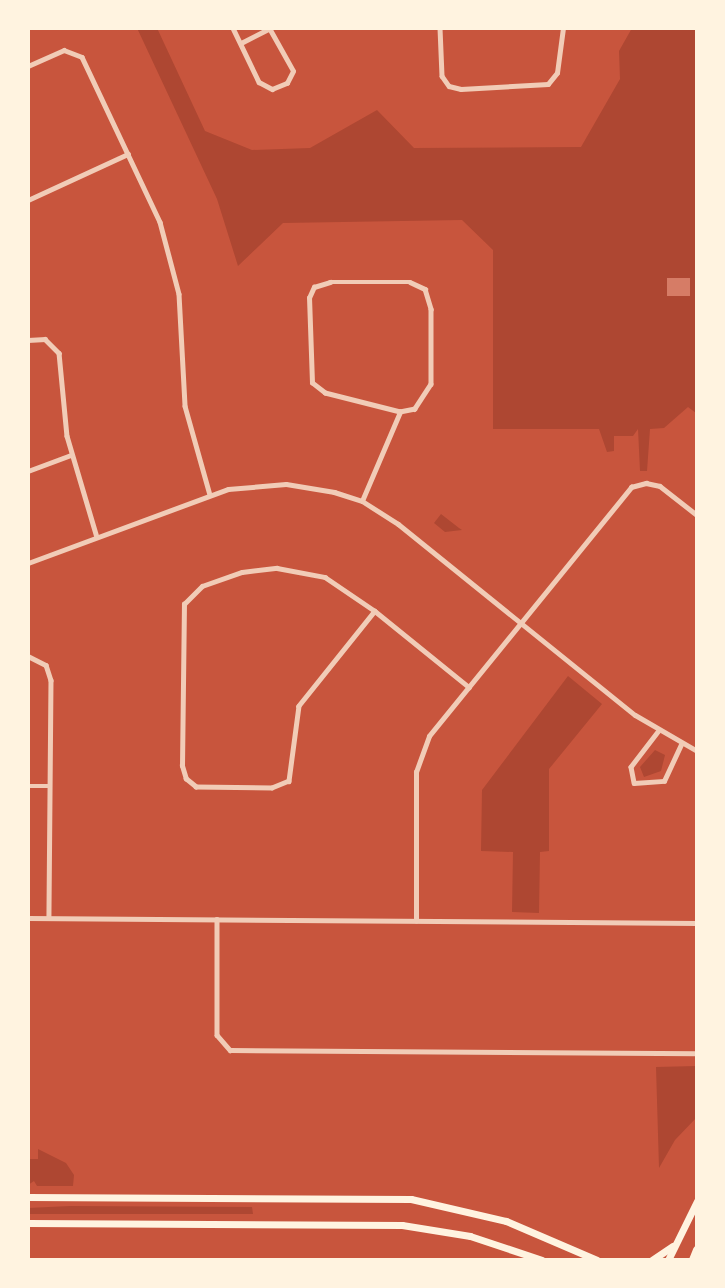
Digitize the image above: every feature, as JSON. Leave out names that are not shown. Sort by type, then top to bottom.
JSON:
[{"type":"highway","points":[[693,1260],[697,1250]]},
{"type":"main road","points":[[28,1197],[411,1199],[506,1221],[597,1260]]},
{"type":"main road","points":[[668,1260],[697,1201]]},
{"type":"main road","points":[[28,1223],[402,1225],[460,1234],[542,1260]]},
{"type":"main road","points":[[652,1260],[674,1246]]},
{"type":"street","points":[[233,28],[261,84],[272,89],[287,83],[291,66],[270,28],[241,43]]},
{"type":"street","points":[[440,28],[442,76],[448,85],[461,89],[548,84],[557,73],[563,28]]},
{"type":"street","points":[[28,66],[64,50],[82,57],[160,222],[175,271],[185,406],[210,495]]},
{"type":"street","points":[[28,200],[128,154]]},
{"type":"street","points":[[410,282],[428,292],[430,389],[415,409],[400,412],[325,393],[312,383],[309,298],[317,285],[410,282]]},
{"type":"street","points":[[28,340],[46,339],[57,349],[71,455],[97,537]]},
{"type":"street","points":[[362,501],[400,412]]},
{"type":"street","points":[[28,471],[71,455]]},
{"type":"street","points":[[28,563],[210,495],[251,485],[286,484],[362,501],[408,531],[658,732],[697,751]]},
{"type":"street","points":[[416,921],[418,762],[429,736],[633,485],[660,486],[697,515]]},
{"type":"street","points":[[375,611],[299,706],[293,772],[286,783],[272,788],[203,788],[188,781],[182,766],[183,611],[191,592],[242,572],[285,568],[325,578],[375,611],[469,687]]},
{"type":"street","points":[[28,656],[43,662],[51,676],[49,918]]},
{"type":"street","points":[[658,732],[631,767],[634,783],[664,780],[681,745]]},
{"type":"street","points":[[28,786],[50,786]]},
{"type":"street","points":[[28,918],[697,923]]},
{"type":"street","points":[[217,919],[217,1035],[230,1051],[697,1053]]},
{"type":"shaded area","points":[[137,28],[157,28],[205,131],[252,150],[310,148],[377,110],[414,148],[581,147],[620,79],[619,51],[632,28],[697,28],[696,413],[688,407],[664,428],[650,429],[647,471],[640,471],[638,429],[633,436],[614,436],[614,451],[607,452],[599,429],[493,429],[493,250],[462,220],[283,223],[238,266],[217,199]]},
{"type":"shaded area","points":[[441,514],[462,530],[445,532],[434,523]]},
{"type":"shaded area","points":[[568,676],[602,704],[549,769],[549,851],[540,852],[539,913],[512,912],[513,852],[481,851],[482,790]]},
{"type":"shaded area","points":[[655,750],[665,755],[661,771],[644,777],[640,767]]},
{"type":"shaded area","points":[[697,1066],[697,1117],[675,1140],[659,1168],[656,1067]]},
{"type":"shaded area","points":[[38,1149],[66,1163],[74,1175],[73,1186],[37,1186],[34,1181],[28,1185],[28,1159],[38,1159]]},
{"type":"shaded area","points":[[252,1207],[253,1214],[28,1214],[28,1208]]},
{"type":"building","points":[[667,278],[690,278],[690,296],[667,296]]}]
